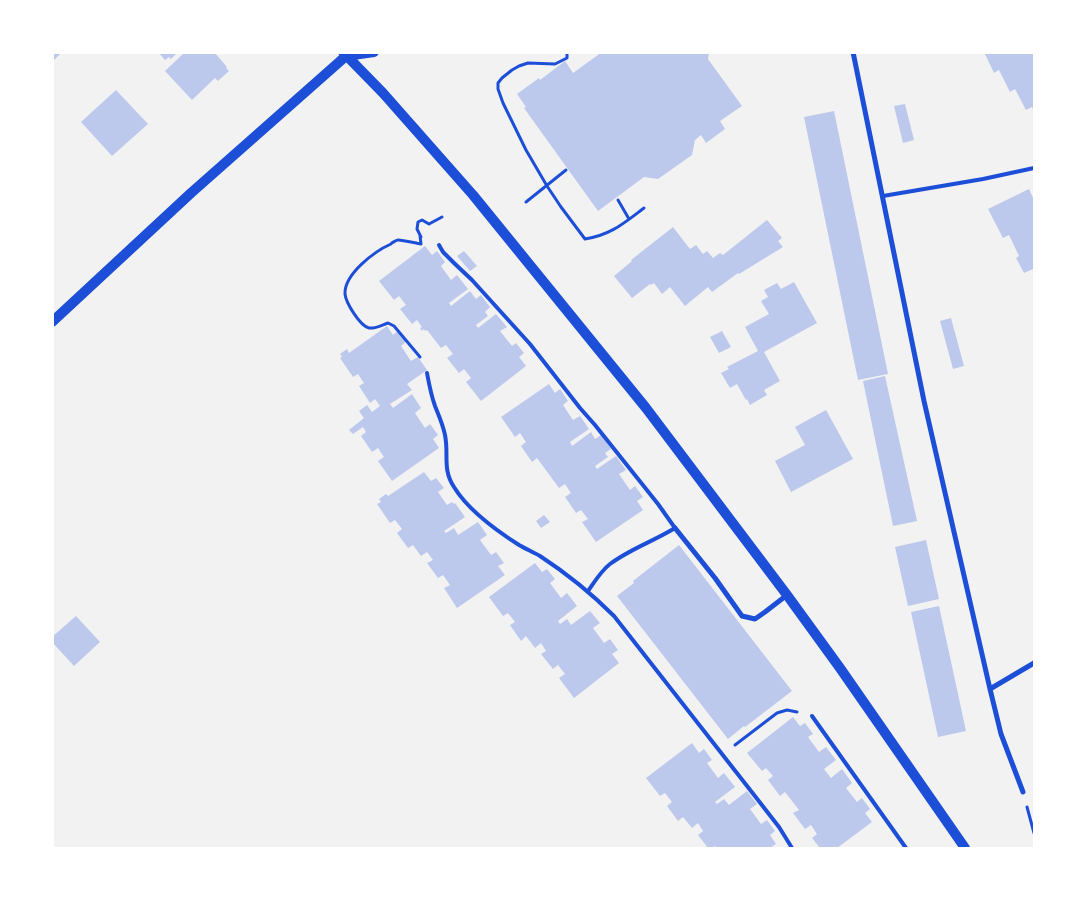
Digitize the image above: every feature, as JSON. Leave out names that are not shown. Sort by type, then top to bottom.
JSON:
[{"type":"main road","points":[[52,322],[191,193],[346,54],[374,52]]},
{"type":"main road","points":[[346,54],[384,93],[479,203],[646,408],[851,683],[965,848]]},
{"type":"street","points":[[853,52],[924,401],[990,689],[1001,734],[1023,792]]},
{"type":"street","points":[[675,528],[742,616],[755,618],[787,595]]},
{"type":"street","points":[[990,689],[1034,663]]},
{"type":"lane","points":[[883,196],[983,179],[1034,168]]},
{"type":"lane","points":[[439,245],[443,252],[472,280],[530,344],[658,504],[675,528],[610,564],[598,576],[588,591]]},
{"type":"lane","points":[[427,373],[433,399],[446,437],[446,465],[453,487],[476,512],[505,536],[538,555],[588,591],[614,616],[774,820],[792,848]]},
{"type":"lane","points":[[812,716],[906,848]]},
{"type":"path","points":[[568,52],[567,58],[555,64],[528,63],[512,70],[498,83],[503,103],[526,150],[547,186],[585,239],[599,237],[616,229],[644,208]]},
{"type":"path","points":[[526,202],[566,170]]},
{"type":"path","points":[[618,200],[629,219]]},
{"type":"path","points":[[427,373],[428,368],[394,326],[388,323],[371,328],[365,326],[354,314],[345,294],[348,282],[368,258],[398,240],[421,244],[418,222],[422,220],[429,224],[442,217]]},
{"type":"path","points":[[420,236],[425,241],[439,245]]},
{"type":"path","points":[[721,754],[777,713],[787,710],[798,712],[807,717],[812,716]]},
{"type":"path","points":[[1023,792],[1034,833]]},
{"type":"building","points":[[52,52],[62,52],[52,62]]},
{"type":"building","points":[[158,52],[178,52],[171,59],[169,57],[165,60]]},
{"type":"building","points":[[185,52],[214,52],[229,71],[218,81],[215,78],[192,100],[165,71]]},
{"type":"building","points":[[602,52],[709,52],[708,59],[742,106],[720,121],[725,129],[706,143],[701,135],[695,140],[692,155],[658,179],[644,177],[598,211],[524,108],[526,107],[517,94],[565,61],[573,73]]},
{"type":"building","points":[[984,52],[1034,52],[1034,112],[1032,107],[1026,110],[1015,89],[1010,92],[999,70],[994,73]]},
{"type":"building","points":[[116,90],[148,124],[112,156],[81,122]]},
{"type":"building","points":[[905,104],[914,140],[903,143],[894,106]]},
{"type":"building","points":[[834,111],[888,374],[858,380],[804,117]]},
{"type":"building","points":[[1029,189],[1034,200],[1034,272],[1033,269],[1024,273],[1016,258],[1019,256],[1009,235],[1003,238],[988,209]]},
{"type":"building","points":[[767,220],[782,238],[778,241],[783,247],[738,273],[712,292],[708,287],[685,306],[670,287],[662,294],[654,283],[632,298],[614,276],[673,227],[690,249],[696,245],[703,254],[707,251],[713,258],[720,253],[723,255]]},
{"type":"building","points":[[425,246],[432,255],[437,251],[445,262],[441,266],[451,280],[457,275],[468,289],[449,303],[451,306],[470,291],[476,299],[481,295],[490,307],[485,312],[488,316],[476,325],[478,328],[496,314],[507,327],[500,331],[512,346],[516,343],[524,353],[519,357],[526,366],[481,401],[466,382],[471,378],[464,369],[459,373],[447,358],[453,354],[446,345],[441,348],[427,330],[425,331],[424,329],[422,331],[420,328],[422,327],[417,320],[412,324],[400,309],[406,305],[399,296],[394,300],[379,281]]},
{"type":"building","points":[[464,251],[477,266],[470,271],[457,256]]},
{"type":"building","points":[[794,282],[817,323],[764,352],[780,381],[764,390],[767,395],[750,405],[737,384],[730,388],[721,373],[729,369],[727,367],[758,351],[745,327],[769,314],[761,301],[768,297],[764,290],[777,283],[781,289]]},
{"type":"building","points":[[951,318],[964,366],[953,369],[940,321]]},
{"type":"building","points":[[387,326],[393,335],[398,331],[406,342],[401,346],[411,361],[418,357],[427,370],[407,384],[412,390],[390,404],[393,408],[412,394],[421,408],[415,413],[425,428],[430,424],[438,435],[433,439],[439,448],[392,481],[378,461],[384,457],[378,448],[372,452],[361,436],[366,432],[363,427],[353,434],[349,430],[364,418],[359,411],[367,405],[372,412],[380,406],[375,399],[370,403],[359,386],[364,383],[358,374],[353,377],[340,358],[342,357],[340,354],[347,349],[349,353]]},
{"type":"building","points":[[722,331],[731,347],[719,353],[710,337]]},
{"type":"building","points":[[885,376],[917,521],[893,526],[863,381]]},
{"type":"building","points":[[549,384],[555,393],[560,389],[568,401],[563,405],[573,420],[580,416],[589,429],[570,442],[572,446],[591,432],[595,439],[601,435],[611,449],[605,453],[608,457],[595,466],[597,469],[616,456],[626,470],[619,474],[630,490],[635,486],[643,497],[637,501],[643,510],[596,542],[582,522],[588,519],[581,510],[576,513],[565,497],[571,493],[565,484],[559,488],[537,458],[532,462],[521,446],[526,442],[520,433],[515,437],[501,417]]},
{"type":"building","points":[[826,410],[853,459],[791,492],[775,461],[805,445],[795,427]]},
{"type":"building","points":[[424,472],[431,481],[436,478],[444,488],[438,492],[447,505],[452,502],[455,503],[465,517],[444,531],[446,533],[454,528],[458,535],[478,522],[487,535],[480,540],[491,555],[496,552],[504,563],[498,566],[505,575],[457,608],[444,588],[450,585],[443,575],[438,578],[427,563],[433,560],[427,552],[421,556],[413,545],[408,548],[397,533],[402,529],[395,520],[390,523],[377,504],[381,502],[379,499],[386,494],[388,496]]},
{"type":"building","points":[[544,515],[550,522],[541,528],[536,521]]},
{"type":"building","points":[[926,540],[939,599],[908,606],[895,547]]},
{"type":"building","points":[[679,545],[792,691],[728,739],[617,596]]},
{"type":"building","points":[[535,563],[542,572],[547,569],[555,579],[550,583],[561,598],[567,593],[577,606],[558,621],[560,624],[567,619],[571,625],[590,611],[600,623],[593,628],[604,643],[610,639],[618,650],[612,654],[619,663],[574,698],[559,678],[565,674],[558,665],[553,669],[541,654],[546,651],[541,643],[535,648],[526,636],[521,641],[510,625],[515,622],[508,613],[503,616],[489,597]]},
{"type":"building","points":[[939,606],[966,731],[938,737],[911,612]]},
{"type":"building","points":[[76,616],[100,642],[74,666],[52,642],[52,637]]},
{"type":"building","points":[[793,717],[800,726],[805,723],[813,734],[808,737],[819,752],[826,747],[836,760],[824,769],[831,778],[842,769],[852,783],[846,788],[857,802],[862,798],[870,809],[865,813],[872,822],[837,848],[820,848],[812,838],[817,834],[811,825],[805,829],[793,813],[799,810],[785,792],[780,796],[768,780],[773,776],[766,768],[762,771],[747,753]]},
{"type":"building","points":[[692,743],[699,753],[704,749],[712,760],[707,763],[718,778],[724,773],[735,787],[715,802],[717,804],[724,799],[729,805],[747,791],[757,804],[750,809],[761,824],[767,820],[775,831],[770,835],[776,844],[770,848],[717,848],[715,846],[708,848],[698,835],[703,831],[698,823],[692,828],[683,817],[678,821],[667,806],[672,802],[665,793],[660,796],[646,778]]}]
